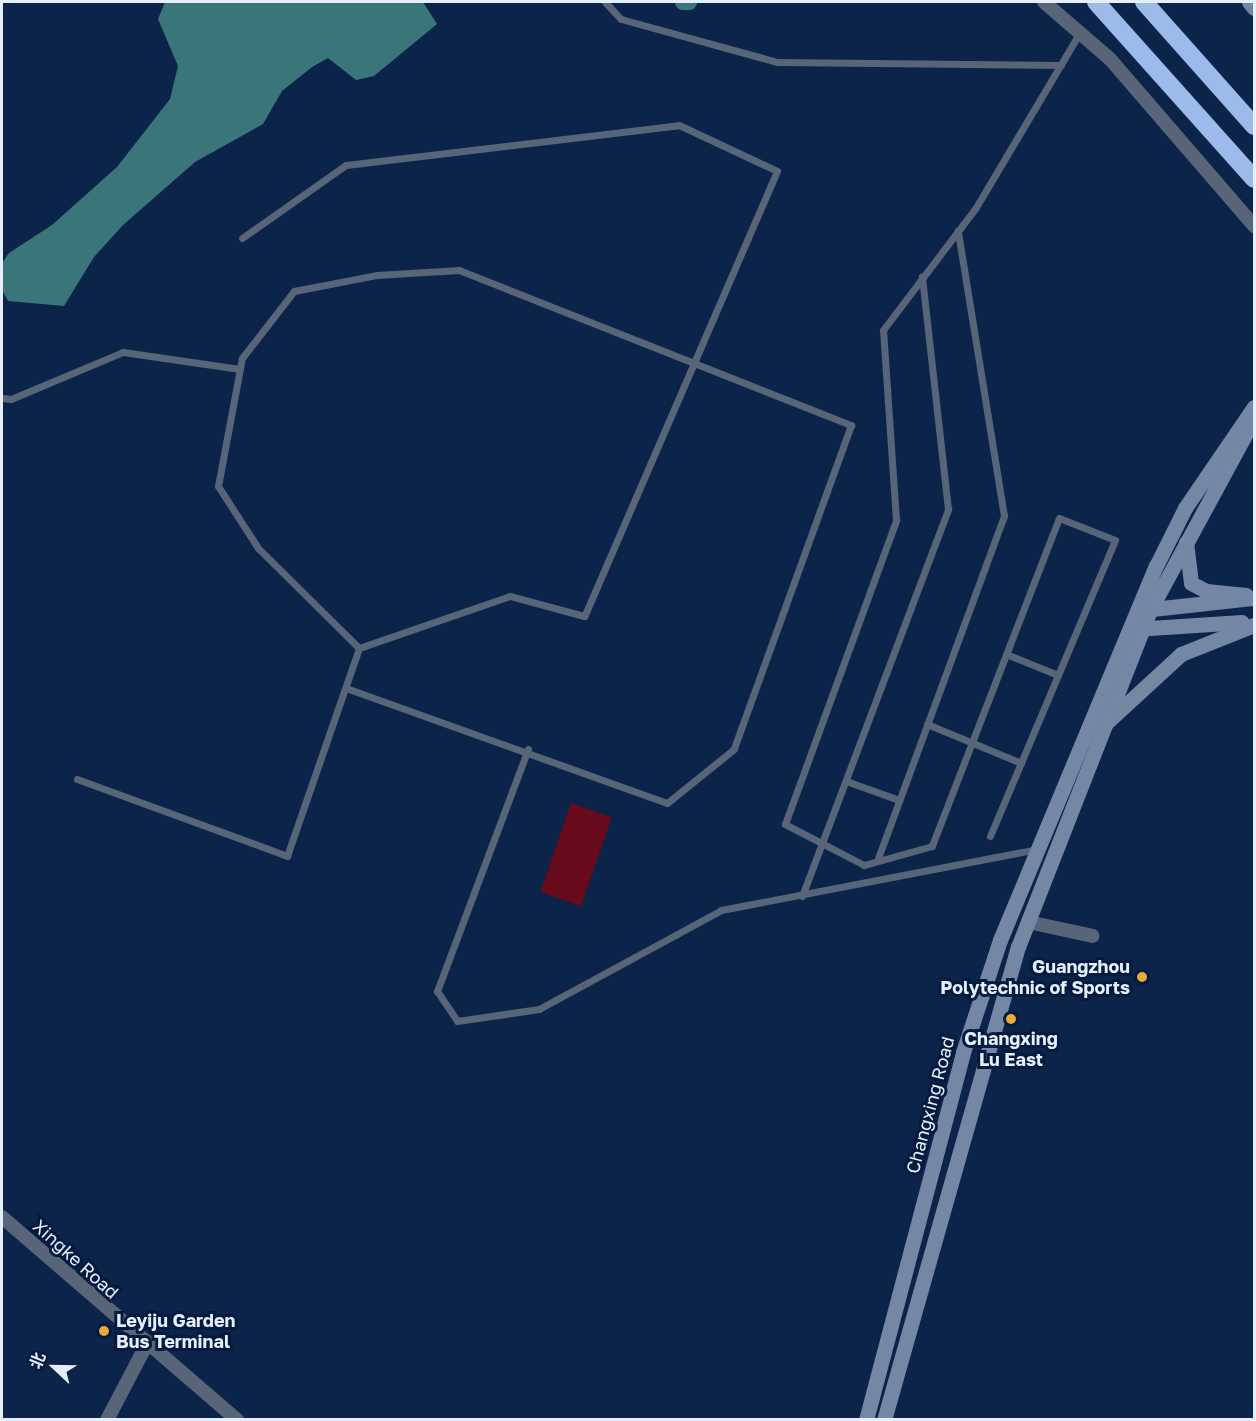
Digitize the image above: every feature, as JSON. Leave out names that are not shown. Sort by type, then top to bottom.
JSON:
[{"type":"highway","points":[[1096,2],[1254,179]]},
{"type":"highway","points":[[1144,2],[1254,126]]},
{"type":"street","points":[[1044,2],[1081,31],[1254,226]]},
{"type":"street","points":[[1250,2],[1254,8]]},
{"type":"street","points":[[1143,610],[1185,508],[1254,407]]},
{"type":"street","points":[[1143,610],[1254,417]]},
{"type":"street","points":[[1186,538],[1191,584],[1206,591],[1254,597]]},
{"type":"street","points":[[1143,610],[1254,597]]},
{"type":"street","name":"Changxing Road","points":[[866,1419],[963,1052],[1037,849],[1143,610]]},
{"type":"street","points":[[1135,629],[1254,623]]},
{"type":"street","points":[[1104,725],[1181,654],[1254,623]]},
{"type":"street","name":"Changxing Road","points":[[884,1419],[984,1054],[1028,921],[1104,725],[1135,629]]},
{"type":"street","points":[[1028,921],[1093,936]]},
{"type":"street","name":"Xingke Road","points":[[2,1216],[237,1419]]},
{"type":"street","points":[[107,1419],[148,1342]]},
{"type":"lane","points":[[605,2],[621,19],[777,62],[1061,65]]},
{"type":"lane","points":[[990,836],[1115,540],[1059,518],[932,846],[864,865],[785,824],[896,520],[884,330],[922,276],[958,231],[1081,31]]},
{"type":"lane","points":[[242,238],[346,165],[679,125],[777,171],[691,362],[584,616],[510,596],[360,648]]},
{"type":"lane","points":[[877,861],[1004,516],[958,231]]},
{"type":"lane","points":[[346,687],[528,749],[668,803],[734,749],[851,425],[459,270],[377,275],[294,291],[242,358],[218,486],[258,548],[360,648]]},
{"type":"lane","points":[[802,896],[948,509],[922,276]]},
{"type":"lane","points":[[2,398],[11,399],[123,352],[240,369]]},
{"type":"lane","points":[[77,779],[287,856],[360,648]]},
{"type":"lane","points":[[1006,654],[1058,675]]},
{"type":"lane","points":[[927,724],[1021,763]]},
{"type":"lane","points":[[528,749],[437,991],[458,1021],[539,1009],[721,910],[1037,849],[1054,852]]},
{"type":"lane","points":[[846,781],[899,800]]},
{"type":"shaded area","points":[[165,2],[423,2],[437,24],[374,76],[356,80],[328,58],[312,67],[282,91],[263,124],[195,162],[123,225],[94,257],[64,306],[8,301],[2,290],[2,263],[9,253],[52,225],[117,167],[170,99],[178,66],[158,19]]},
{"type":"shaded area","points":[[571,803],[612,817],[581,906],[540,892]]},
{"type":"waterway","points":[[682,2],[689,2]]},
{"type":"place","name":"Guangzhou Polytechnic of Sports","points":[[1142,977]]},
{"type":"place","name":"Changxing Lu East","points":[[1011,1019]]},
{"type":"place","name":"Leyiju Garden Bus Terminal","points":[[104,1331]]}]
